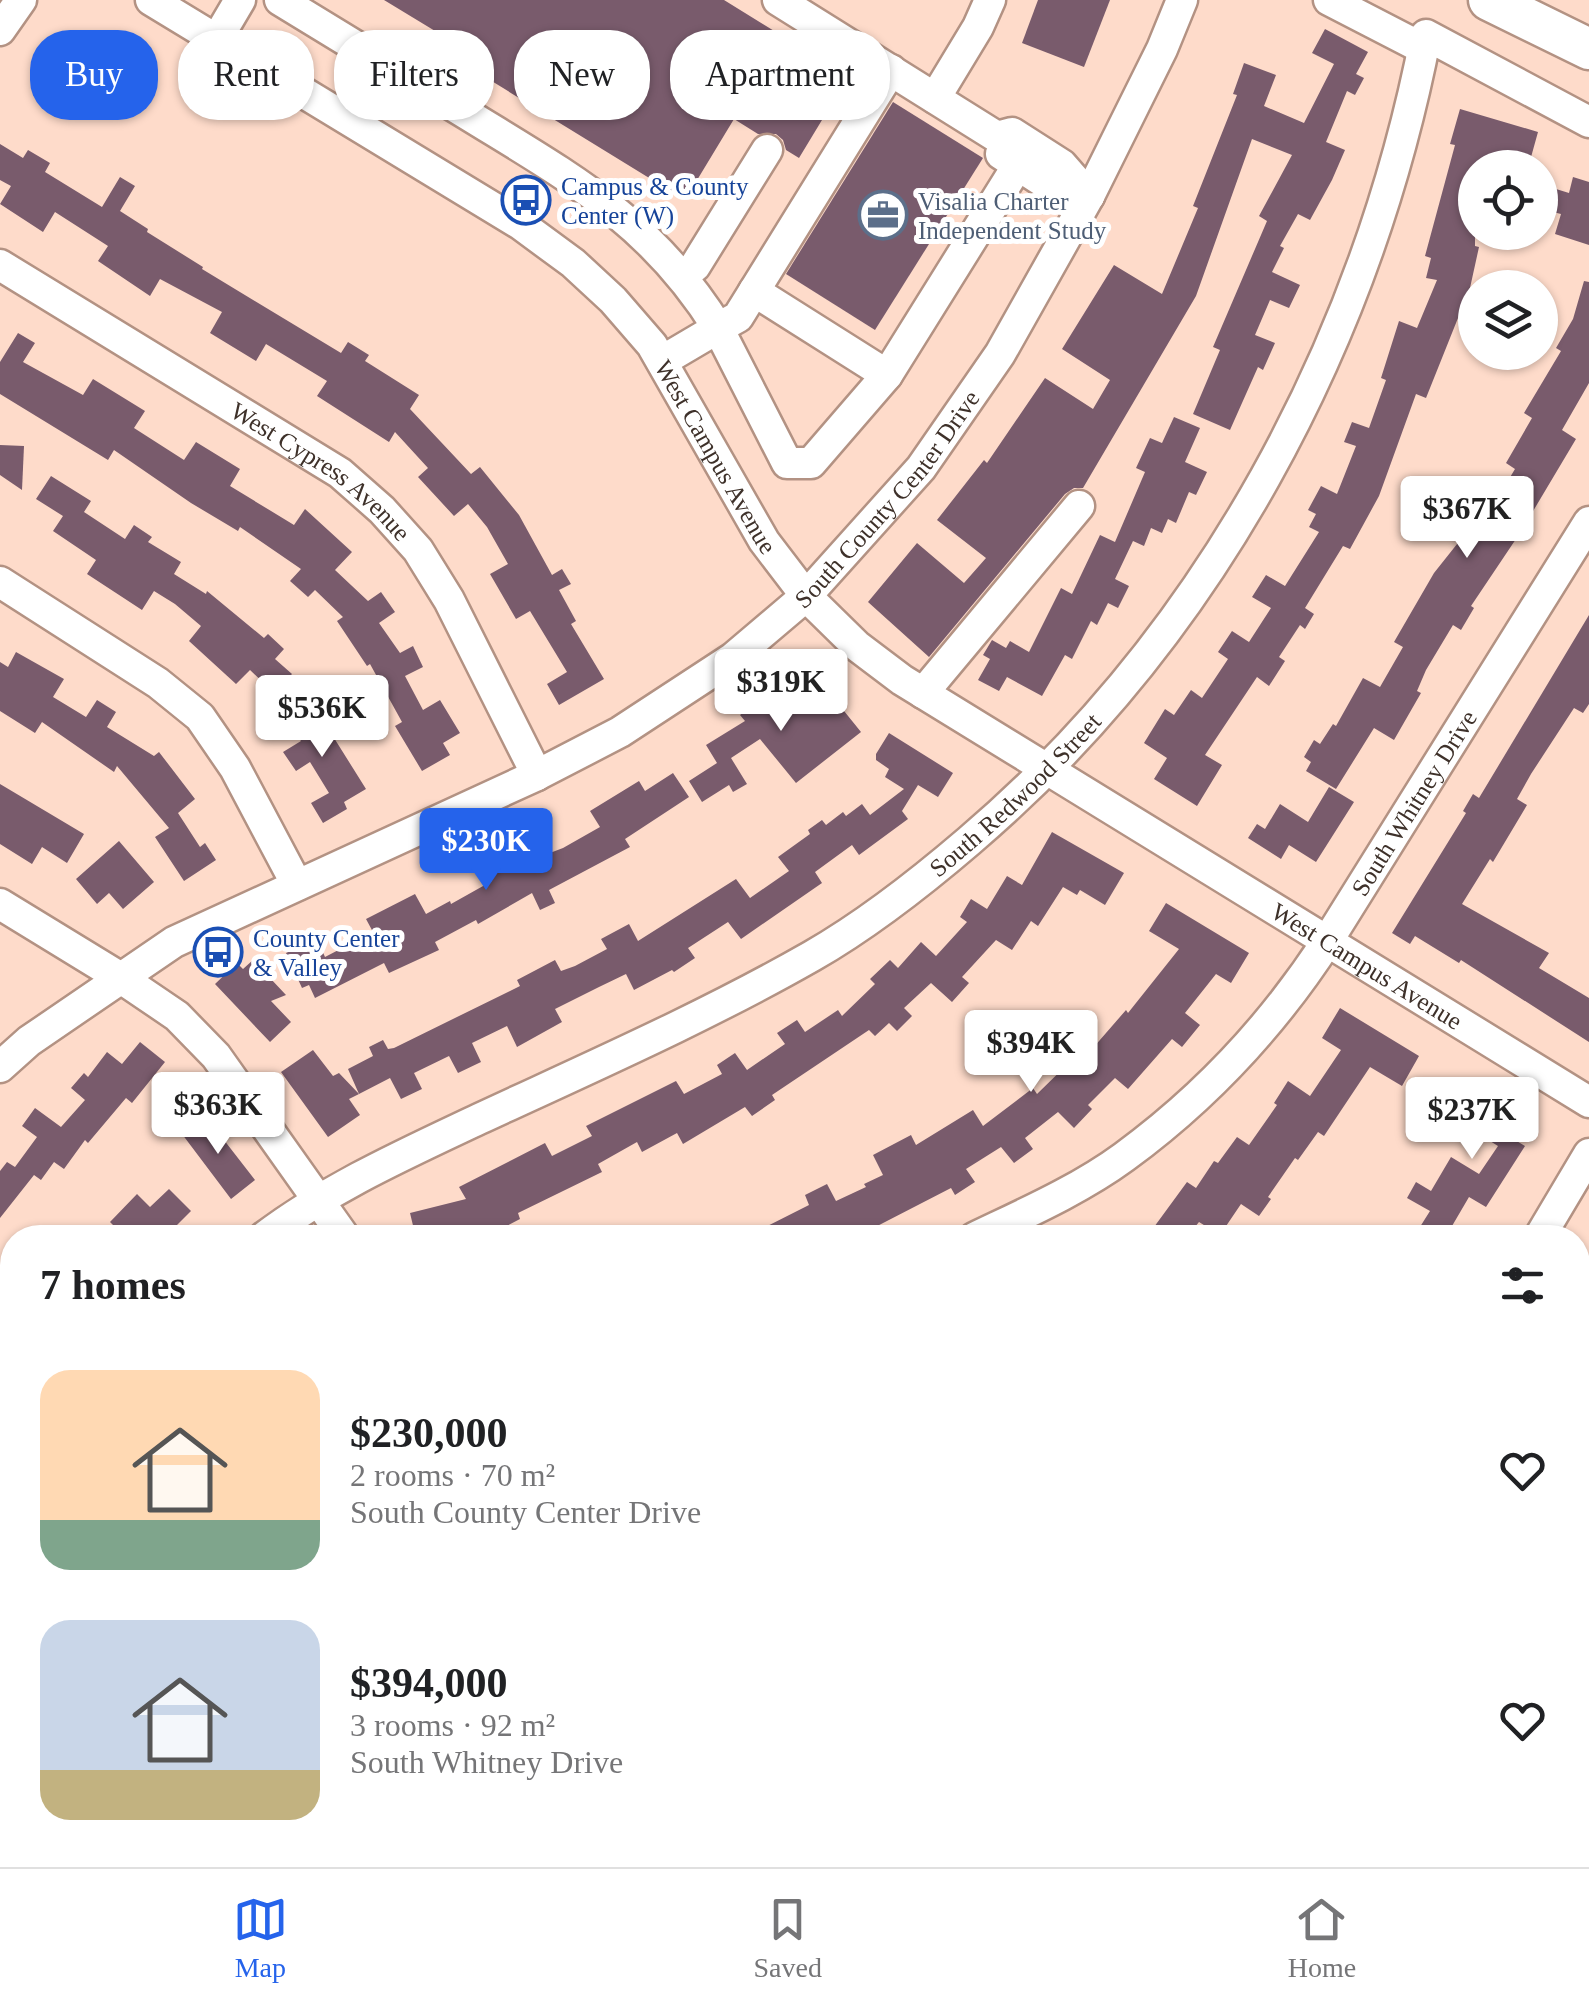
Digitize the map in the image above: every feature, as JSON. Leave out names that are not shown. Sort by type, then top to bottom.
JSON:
[{"type":"main road","points":[[1489,0],[1589,50]]},
{"type":"street","points":[[0,30],[20,0]]},
{"type":"street","name":"West Campus Avenue","points":[[152,0],[201,30]]},
{"type":"street","points":[[222,30],[240,0]]},
{"type":"street","points":[[280,0],[583,185],[649,238],[683,276],[718,328],[788,463],[811,463],[887,374],[1018,164]]},
{"type":"street","points":[[778,0],[826,30]]},
{"type":"street","points":[[936,98],[990,0]]},
{"type":"street","name":"South County Center Drive","points":[[0,1067],[29,1041],[174,942],[537,775],[620,732],[716,668],[806,596],[922,468],[1000,354],[1090,196],[1162,50],[1182,0]]},
{"type":"street","points":[[1329,0],[1589,122]]},
{"type":"street","name":"South Redwood Street","points":[[284,1225],[370,1171],[680,1025],[815,954],[916,886],[1050,768],[1158,643],[1223,551],[1290,434],[1351,297],[1394,169],[1425,42]]},
{"type":"street","points":[[890,70],[997,137],[1012,133],[1062,164],[1090,196]]},
{"type":"street","name":"West Campus Avenue","points":[[314,99],[520,224],[614,300],[662,362],[764,540],[806,596],[857,646],[923,693],[1589,1102]]},
{"type":"street","points":[[662,362],[738,317],[859,120]]},
{"type":"street","points":[[997,137],[999,153],[1050,186],[1090,196]]},
{"type":"street","points":[[683,276],[696,266],[767,150]]},
{"type":"street","name":"West Cypress Avenue","points":[[0,265],[340,473],[382,510],[418,550],[449,600],[537,775]]},
{"type":"street","points":[[754,291],[887,374]]},
{"type":"street","points":[[923,693],[1079,506]]},
{"type":"street","name":"South Whitney Drive","points":[[1027,1225],[1186,1109],[1257,1038],[1294,993],[1589,522]]},
{"type":"street","points":[[0,582],[158,683],[200,716],[235,768],[298,884]]},
{"type":"street","points":[[0,904],[177,1016],[216,1056],[336,1225]]},
{"type":"street","points":[[1546,1225],[1589,1154]]},
{"type":"building","points":[[384,0],[724,0],[773,30],[670,30],[670,120],[733,120],[685,200],[555,120],[650,120],[650,30],[514,30],[514,95],[494,83],[494,30],[433,30]]},
{"type":"building","points":[[1038,0],[1110,0],[1084,67],[1022,43]]},
{"type":"building","points":[[1325,29],[1368,52],[1356,74],[1364,78],[1355,95],[1347,91],[1326,142],[1345,150],[1332,180],[1310,220],[1298,214],[1280,246],[1284,248],[1272,272],[1300,285],[1289,308],[1270,300],[1255,335],[1275,343],[1263,370],[1258,367],[1230,430],[1193,414],[1220,350],[1213,347],[1267,221],[1259,216],[1292,155],[1252,139],[1196,296],[1083,488],[1065,494],[929,657],[868,602],[917,543],[964,583],[986,558],[937,520],[984,460],[987,463],[1045,378],[1093,409],[1110,380],[1062,349],[1114,265],[1162,294],[1198,208],[1193,206],[1237,95],[1233,94],[1244,63],[1276,75],[1264,106],[1304,123],[1334,64],[1312,53]]},
{"type":"building","name":"Visalia Charter Independent Study","points":[[893,102],[983,158],[875,330],[786,274],[882,120],[890,120]]},
{"type":"building","points":[[1460,109],[1538,132],[1533,150],[1458,150],[1458,250],[1478,250],[1474,270],[1458,270],[1458,318],[1426,398],[1416,394],[1379,496],[1350,549],[1343,546],[1305,608],[1314,614],[1305,629],[1300,625],[1279,657],[1285,661],[1269,686],[1257,677],[1205,755],[1222,765],[1197,806],[1154,779],[1167,758],[1144,743],[1165,709],[1174,715],[1191,690],[1202,698],[1228,659],[1218,652],[1232,631],[1249,642],[1271,608],[1252,597],[1266,575],[1285,586],[1319,532],[1309,527],[1316,514],[1308,510],[1321,486],[1337,494],[1356,446],[1344,442],[1352,422],[1369,428],[1386,380],[1381,378],[1399,321],[1417,328],[1437,280],[1426,278],[1431,258],[1425,256],[1455,145],[1450,144]]},
{"type":"building","points":[[736,120],[822,120],[799,158],[786,150],[776,134],[758,134]]},
{"type":"building","points":[[0,144],[23,158],[28,150],[50,163],[45,172],[102,207],[120,177],[135,186],[120,211],[147,232],[341,353],[348,342],[369,355],[365,361],[419,395],[410,409],[471,474],[480,467],[519,515],[552,575],[562,569],[571,584],[559,590],[576,621],[571,624],[604,679],[559,705],[547,684],[567,672],[530,611],[516,619],[490,574],[508,564],[487,527],[468,504],[454,516],[418,477],[428,468],[395,432],[389,442],[317,396],[327,381],[266,344],[256,361],[210,333],[222,312],[160,279],[150,296],[98,261],[108,246],[55,212],[43,232],[0,204],[11,186],[0,180]]},
{"type":"building","points":[[1573,177],[1589,182],[1589,245],[1558,235],[1558,190],[1569,193]]},
{"type":"building","points":[[1584,281],[1589,282],[1589,383],[1562,430],[1576,439],[1471,606],[1474,608],[1461,630],[1453,625],[1426,670],[1417,691],[1421,693],[1394,740],[1374,728],[1336,789],[1306,771],[1311,762],[1304,757],[1314,740],[1320,744],[1333,724],[1336,726],[1363,678],[1380,687],[1403,647],[1394,642],[1434,573],[1465,534],[1473,539],[1515,469],[1506,463],[1532,418],[1524,413],[1550,370],[1558,370],[1558,345],[1573,319]]},
{"type":"building","points":[[18,333],[35,343],[23,362],[83,395],[93,379],[145,411],[134,428],[184,460],[196,442],[240,469],[230,486],[294,525],[305,509],[352,552],[335,570],[368,601],[381,592],[395,612],[379,623],[400,653],[413,646],[423,667],[405,676],[423,710],[440,700],[460,733],[443,743],[450,755],[422,771],[395,726],[402,722],[370,664],[367,666],[337,621],[343,617],[315,590],[308,597],[290,581],[301,569],[240,527],[238,531],[191,503],[114,450],[108,460],[0,394],[0,362]]},
{"type":"building","points":[[1174,417],[1200,428],[1185,462],[1207,472],[1196,495],[1189,492],[1176,523],[1168,519],[1162,533],[1151,528],[1144,546],[1133,541],[1115,579],[1129,586],[1118,608],[1108,603],[1097,625],[1091,621],[1072,659],[1065,655],[1042,696],[1007,677],[999,691],[978,680],[990,659],[983,655],[992,640],[1006,648],[1010,641],[1029,652],[1061,588],[1072,594],[1100,535],[1115,542],[1145,472],[1136,468],[1150,438],[1162,443]]},
{"type":"building","points":[[0,445],[24,446],[22,490],[0,475]]},
{"type":"building","points":[[51,476],[91,501],[84,512],[125,539],[134,525],[152,537],[148,542],[181,562],[174,574],[206,594],[207,591],[264,638],[268,634],[284,649],[275,659],[292,674],[274,693],[250,670],[236,684],[189,641],[201,626],[175,604],[154,591],[142,610],[87,574],[96,560],[53,531],[63,516],[36,499]]},
{"type":"building","points":[[1589,615],[1589,704],[1583,713],[1574,708],[1531,774],[1517,799],[1527,805],[1462,904],[1549,953],[1539,968],[1589,998],[1589,1042],[1461,960],[1459,963],[1415,936],[1410,944],[1392,933],[1466,813],[1463,811],[1473,794],[1479,798]]},
{"type":"building","points":[[16,652],[64,679],[53,697],[86,717],[97,700],[116,712],[107,727],[154,756],[159,752],[195,799],[178,813],[200,847],[205,843],[216,860],[184,881],[155,837],[169,828],[117,766],[114,772],[42,722],[35,733],[0,711],[0,662],[8,667]]},
{"type":"building","points":[[801,665],[861,732],[796,783],[760,739],[731,758],[747,784],[733,792],[729,785],[702,802],[689,781],[717,763],[706,745],[745,721],[740,715]]},
{"type":"building","points":[[309,698],[366,789],[344,802],[347,809],[323,823],[311,803],[329,793],[310,762],[296,771],[283,752],[301,741],[283,715]]},
{"type":"building","points":[[889,733],[953,773],[938,797],[918,785],[902,811],[908,819],[859,855],[852,845],[815,872],[822,883],[741,939],[728,922],[688,948],[695,958],[674,972],[634,990],[626,974],[555,1009],[562,1022],[517,1047],[507,1026],[472,1043],[481,1062],[458,1073],[449,1056],[414,1073],[422,1089],[401,1099],[390,1078],[359,1094],[348,1069],[373,1056],[369,1047],[383,1040],[388,1049],[394,1048],[520,986],[517,980],[555,960],[561,971],[575,966],[607,949],[601,939],[629,924],[638,941],[736,879],[750,898],[789,871],[778,857],[822,820],[826,825],[862,804],[870,815],[904,789],[885,777],[889,769],[876,760]]},
{"type":"building","points":[[673,773],[689,797],[625,839],[630,847],[549,890],[555,903],[540,910],[532,893],[478,924],[476,920],[435,942],[439,950],[389,973],[384,963],[315,998],[309,985],[302,988],[286,953],[317,939],[325,957],[373,932],[366,919],[415,894],[426,914],[450,901],[451,904],[492,881],[483,865],[534,840],[542,856],[563,848],[600,827],[590,811],[639,781],[645,791]]},
{"type":"building","points":[[0,784],[84,834],[67,863],[42,847],[32,864],[0,844]]},
{"type":"building","points":[[1329,787],[1354,802],[1316,862],[1289,845],[1281,859],[1248,838],[1257,824],[1265,829],[1280,804],[1308,822]]},
{"type":"building","points":[[1052,832],[1124,873],[1105,905],[1080,890],[1077,895],[1063,887],[1038,926],[1031,921],[1012,950],[996,940],[962,977],[969,983],[952,1002],[931,983],[904,1008],[912,1016],[897,1031],[889,1023],[875,1036],[869,1030],[772,1095],[775,1100],[752,1116],[745,1107],[683,1144],[677,1133],[642,1152],[637,1142],[598,1164],[602,1172],[518,1213],[520,1219],[509,1225],[413,1225],[410,1213],[466,1199],[459,1187],[545,1143],[552,1156],[592,1136],[586,1126],[676,1081],[684,1094],[722,1074],[717,1065],[735,1053],[747,1070],[785,1044],[777,1033],[797,1020],[805,1032],[838,1010],[842,1016],[875,984],[870,979],[890,960],[898,968],[921,942],[936,956],[967,922],[960,917],[971,899],[987,909],[1007,876],[1022,885]]},
{"type":"building","points":[[119,841],[154,882],[123,909],[109,893],[97,904],[76,879]]},
{"type":"building","points":[[1166,903],[1249,953],[1231,983],[1216,974],[1185,1013],[1200,1025],[1182,1047],[1172,1039],[1128,1089],[1115,1078],[1088,1105],[1092,1109],[1074,1128],[1058,1112],[1025,1138],[1033,1149],[1014,1163],[1001,1147],[966,1169],[975,1182],[955,1195],[951,1188],[879,1225],[770,1225],[809,1205],[805,1195],[827,1184],[836,1201],[866,1187],[864,1184],[883,1175],[873,1155],[911,1135],[916,1145],[973,1110],[983,1126],[1033,1088],[1037,1094],[1081,1051],[1086,1056],[1126,1010],[1128,1013],[1179,949],[1149,931]]},
{"type":"building","points":[[253,960],[286,995],[271,1001],[291,1022],[270,1042],[215,984],[237,963],[243,969]]},
{"type":"building","points":[[1340,1008],[1419,1056],[1402,1086],[1370,1067],[1324,1136],[1318,1132],[1298,1160],[1295,1158],[1259,1216],[1241,1204],[1227,1225],[1156,1225],[1187,1182],[1196,1188],[1237,1137],[1249,1145],[1277,1105],[1274,1103],[1288,1081],[1310,1096],[1341,1050],[1322,1038]]},
{"type":"building","points":[[140,1042],[165,1062],[132,1103],[126,1098],[88,1143],[85,1140],[64,1169],[54,1162],[41,1180],[34,1175],[0,1218],[0,1171],[7,1162],[15,1167],[37,1137],[22,1126],[35,1108],[61,1127],[85,1100],[71,1088],[84,1073],[88,1077],[107,1052],[122,1064]]},
{"type":"building","points":[[313,1050],[333,1076],[339,1073],[359,1094],[349,1099],[360,1115],[328,1137],[281,1072]]},
{"type":"building","points":[[1473,1081],[1530,1118],[1515,1140],[1525,1146],[1486,1207],[1469,1197],[1453,1225],[1421,1225],[1430,1211],[1407,1198],[1416,1182],[1431,1191],[1451,1157],[1479,1174],[1498,1146],[1450,1116]]},
{"type":"building","points":[[194,1119],[201,1128],[210,1122],[255,1180],[231,1199],[179,1130]]},
{"type":"building","points":[[169,1189],[191,1211],[177,1225],[110,1222],[137,1194],[150,1207]]},
{"type":"place","name":"Campus & County Center (W)","points":[[526,200]]},
{"type":"place","name":"Visalia Charter Independent Study","points":[[883,215]]},
{"type":"place","name":"County Center & Valley","points":[[218,952]]}]
